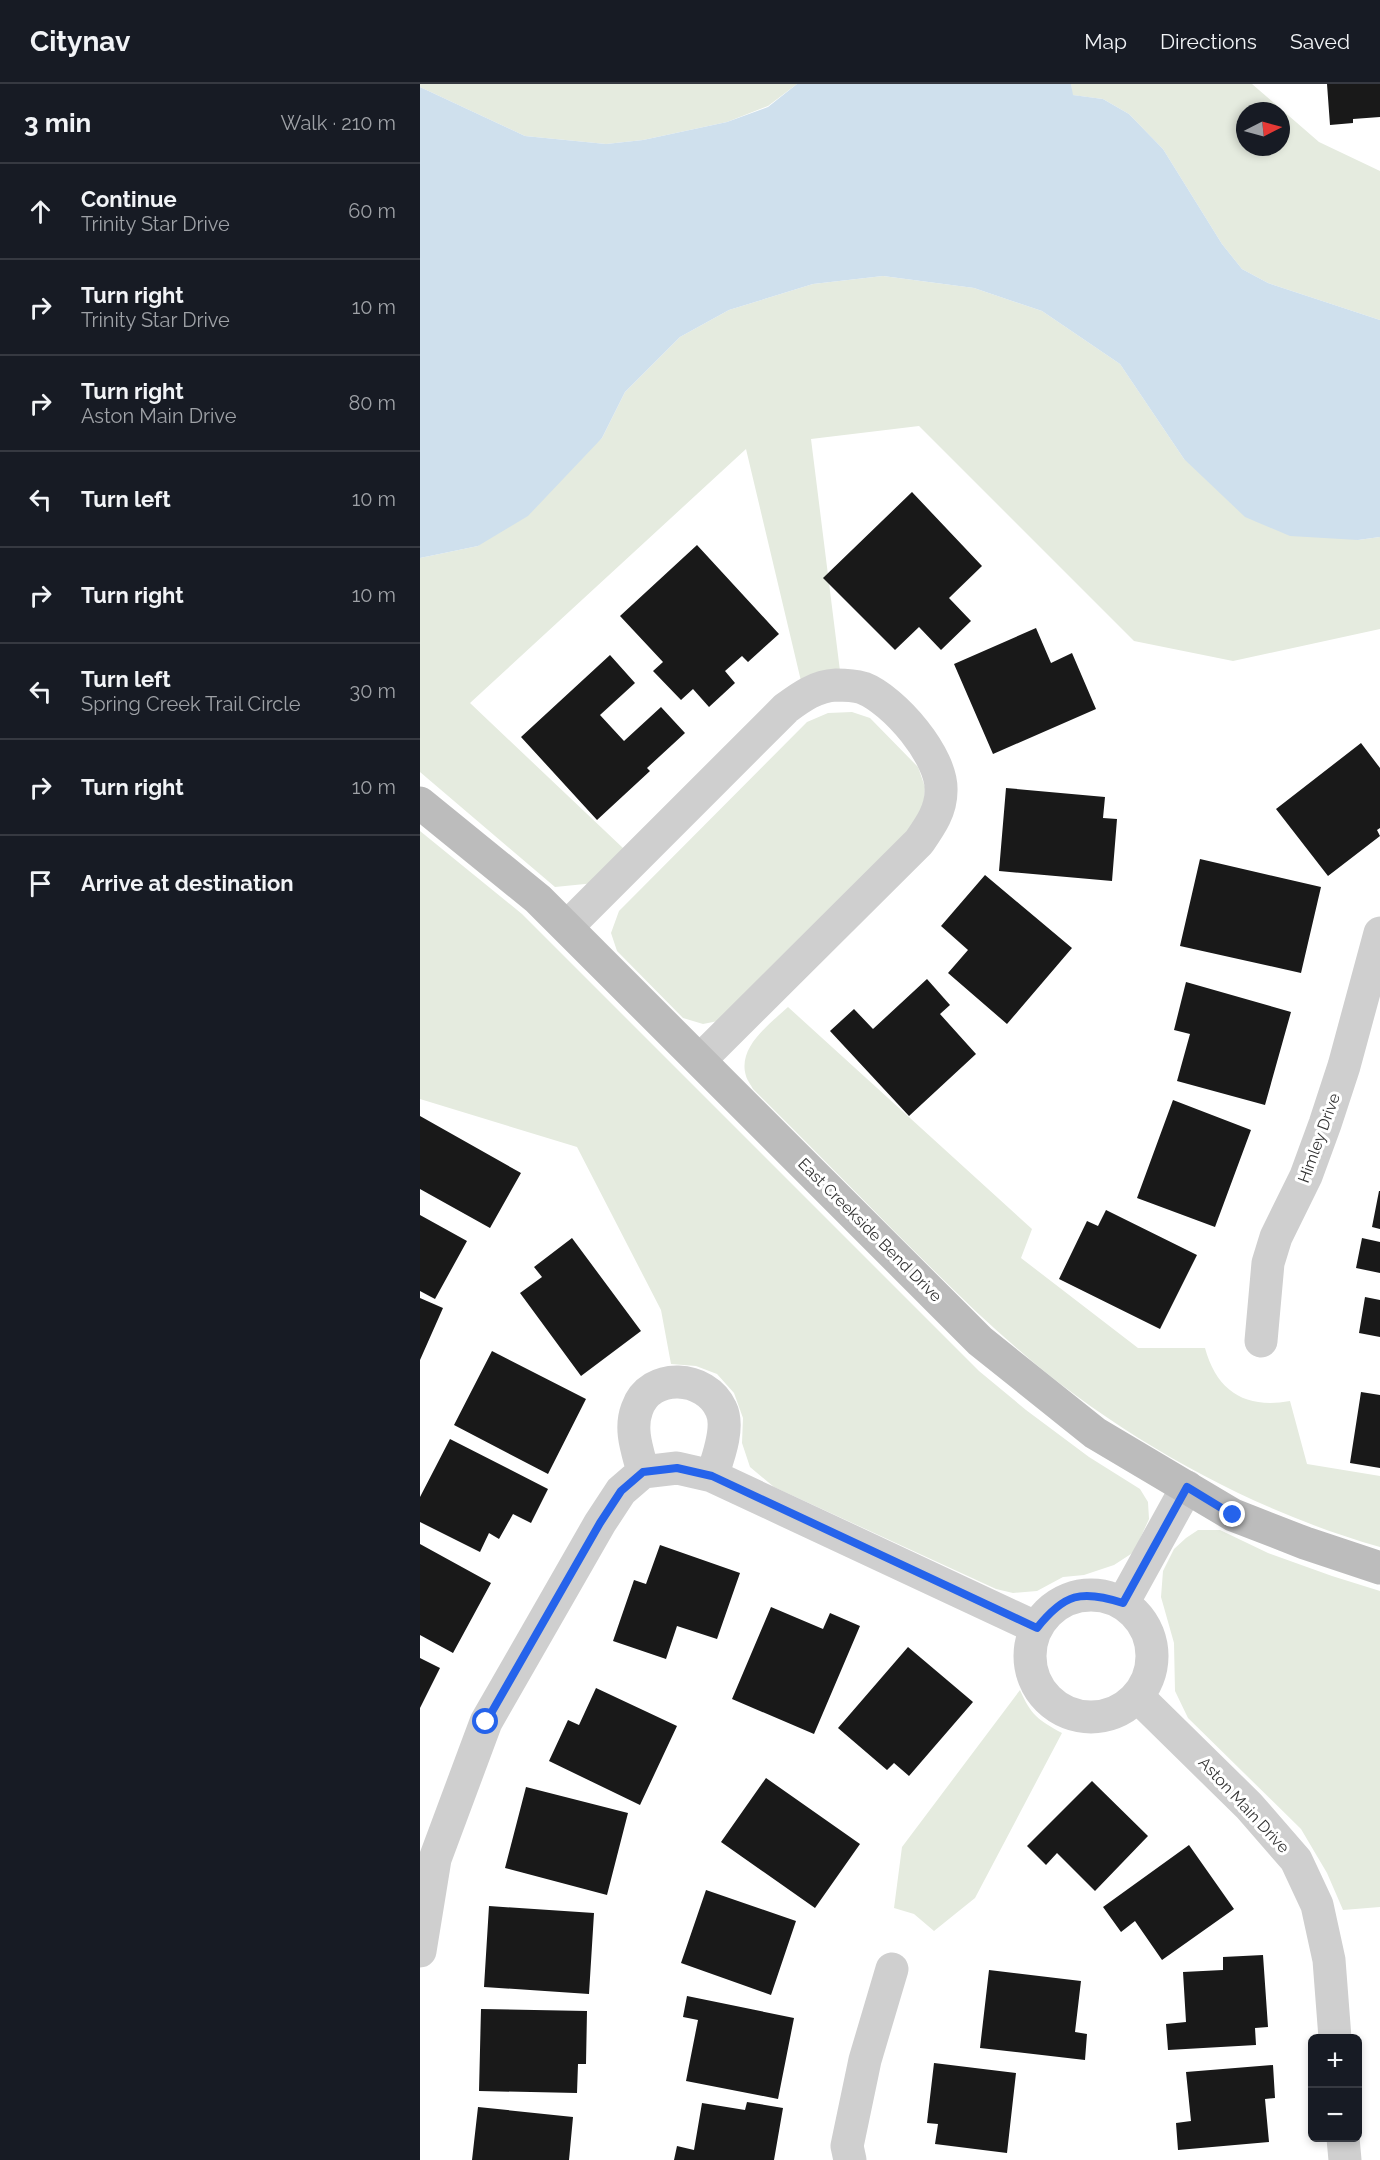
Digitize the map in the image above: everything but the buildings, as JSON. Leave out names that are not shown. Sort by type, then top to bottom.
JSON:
[{"type":"street","points":[[567,927],[786,708],[808,692],[835,685],[862,688],[885,701],[924,742],[936,765],[941,791],[936,817],[919,842],[700,1060]]},
{"type":"street","name":"East Creekside Bend Drive","points":[[420,803],[538,899],[980,1341],[1095,1433],[1233,1515],[1305,1543],[1380,1568]]},
{"type":"street","name":"Himley Drive","points":[[1261,1341],[1268,1263],[1276,1237],[1306,1176],[1325,1124],[1344,1066],[1380,933]]},
{"type":"street","points":[[643,1472],[633,1435],[637,1408],[648,1392],[664,1383],[689,1382],[706,1390],[722,1409],[724,1437],[712,1476]]},
{"type":"street","points":[[420,1951],[425,1894],[435,1859],[486,1722],[600,1523],[621,1491],[643,1472],[677,1468],[712,1476],[1037,1628]]},
{"type":"street","points":[[1123,1603],[1187,1487]]},
{"type":"street","points":[[1100,1595],[1123,1603],[1142,1622],[1152,1647],[1150,1673],[1137,1696],[1120,1710],[1099,1717],[1077,1716],[1057,1707],[1041,1691],[1032,1671],[1030,1649],[1037,1628],[1053,1608],[1074,1597],[1100,1595]]},
{"type":"street","name":"Aston Main Drive","points":[[1137,1696],[1249,1806],[1296,1860],[1317,1905],[1329,1960],[1335,2034]]},
{"type":"street","points":[[850,2160],[847,2146],[865,2060],[892,1969]]},
{"type":"street","points":[[1343,2142],[1345,2160]]},
{"type":"shaded area","points":[[420,84],[797,84],[768,106],[727,122],[643,140],[606,144],[525,136],[420,87]]},
{"type":"shaded area","points":[[1071,84],[1252,84],[1273,102],[1236,102],[1236,156],[1290,156],[1290,117],[1319,142],[1380,171],[1380,320],[1268,283],[1242,269],[1222,244],[1163,149],[1129,114],[1103,99],[1072,95]]},
{"type":"shaded area","points":[[883,276],[974,288],[1042,311],[1120,364],[1184,459],[1358,540],[1380,537],[1380,629],[1233,661],[1134,641],[919,426],[811,439],[840,671],[801,681],[746,449],[470,703],[624,849],[595,883],[555,887],[420,772],[420,558],[478,546],[602,438],[625,392],[680,337],[729,310],[813,284]]},
{"type":"shaded area","points":[[852,712],[870,718],[918,767],[925,787],[923,811],[913,830],[723,1020],[703,1024],[683,1018],[617,951],[611,933],[619,911],[807,722],[828,713]]},
{"type":"shaded area","points":[[420,831],[522,914],[979,1371],[1089,1457],[1140,1489],[1148,1502],[1149,1519],[1134,1552],[1114,1565],[1084,1575],[1063,1577],[1037,1591],[1013,1593],[996,1589],[774,1487],[750,1467],[742,1443],[743,1418],[734,1393],[717,1374],[696,1366],[671,1364],[661,1310],[577,1147],[420,1099]]},
{"type":"shaded area","points":[[788,1007],[1032,1229],[1021,1258],[1138,1348],[1205,1348],[1217,1376],[1236,1394],[1260,1402],[1290,1401],[1307,1464],[1380,1476],[1380,1547],[1332,1532],[1236,1492],[1143,1441],[1058,1382],[955,1292],[753,1089],[746,1076],[744,1065],[746,1055],[764,1029]]},
{"type":"shaded area","points":[[1198,1530],[1220,1530],[1268,1553],[1380,1591],[1380,1907],[1343,1910],[1327,1873],[1301,1829],[1188,1718],[1175,1691],[1174,1643],[1161,1597],[1163,1571],[1174,1549]]},
{"type":"shaded area","points":[[1020,1690],[1036,1716],[1062,1733],[975,1898],[934,1931],[914,1914],[894,1908],[902,1847]]},
{"type":"water","points":[[797,84],[1071,84],[1073,95],[1103,99],[1129,114],[1163,149],[1222,244],[1242,269],[1268,283],[1380,320],[1380,537],[1358,540],[1290,536],[1245,517],[1184,459],[1120,364],[1042,311],[974,288],[883,276],[813,284],[729,310],[680,337],[625,392],[602,438],[528,516],[478,546],[420,558],[420,87],[525,136],[606,144],[643,140],[727,122],[768,107]]},
{"type":"route","points":[[486,1722],[600,1523],[621,1491],[643,1472],[677,1468],[712,1476],[1037,1628],[1053,1608],[1074,1597],[1100,1595],[1123,1603],[1187,1487],[1233,1515]]}]
